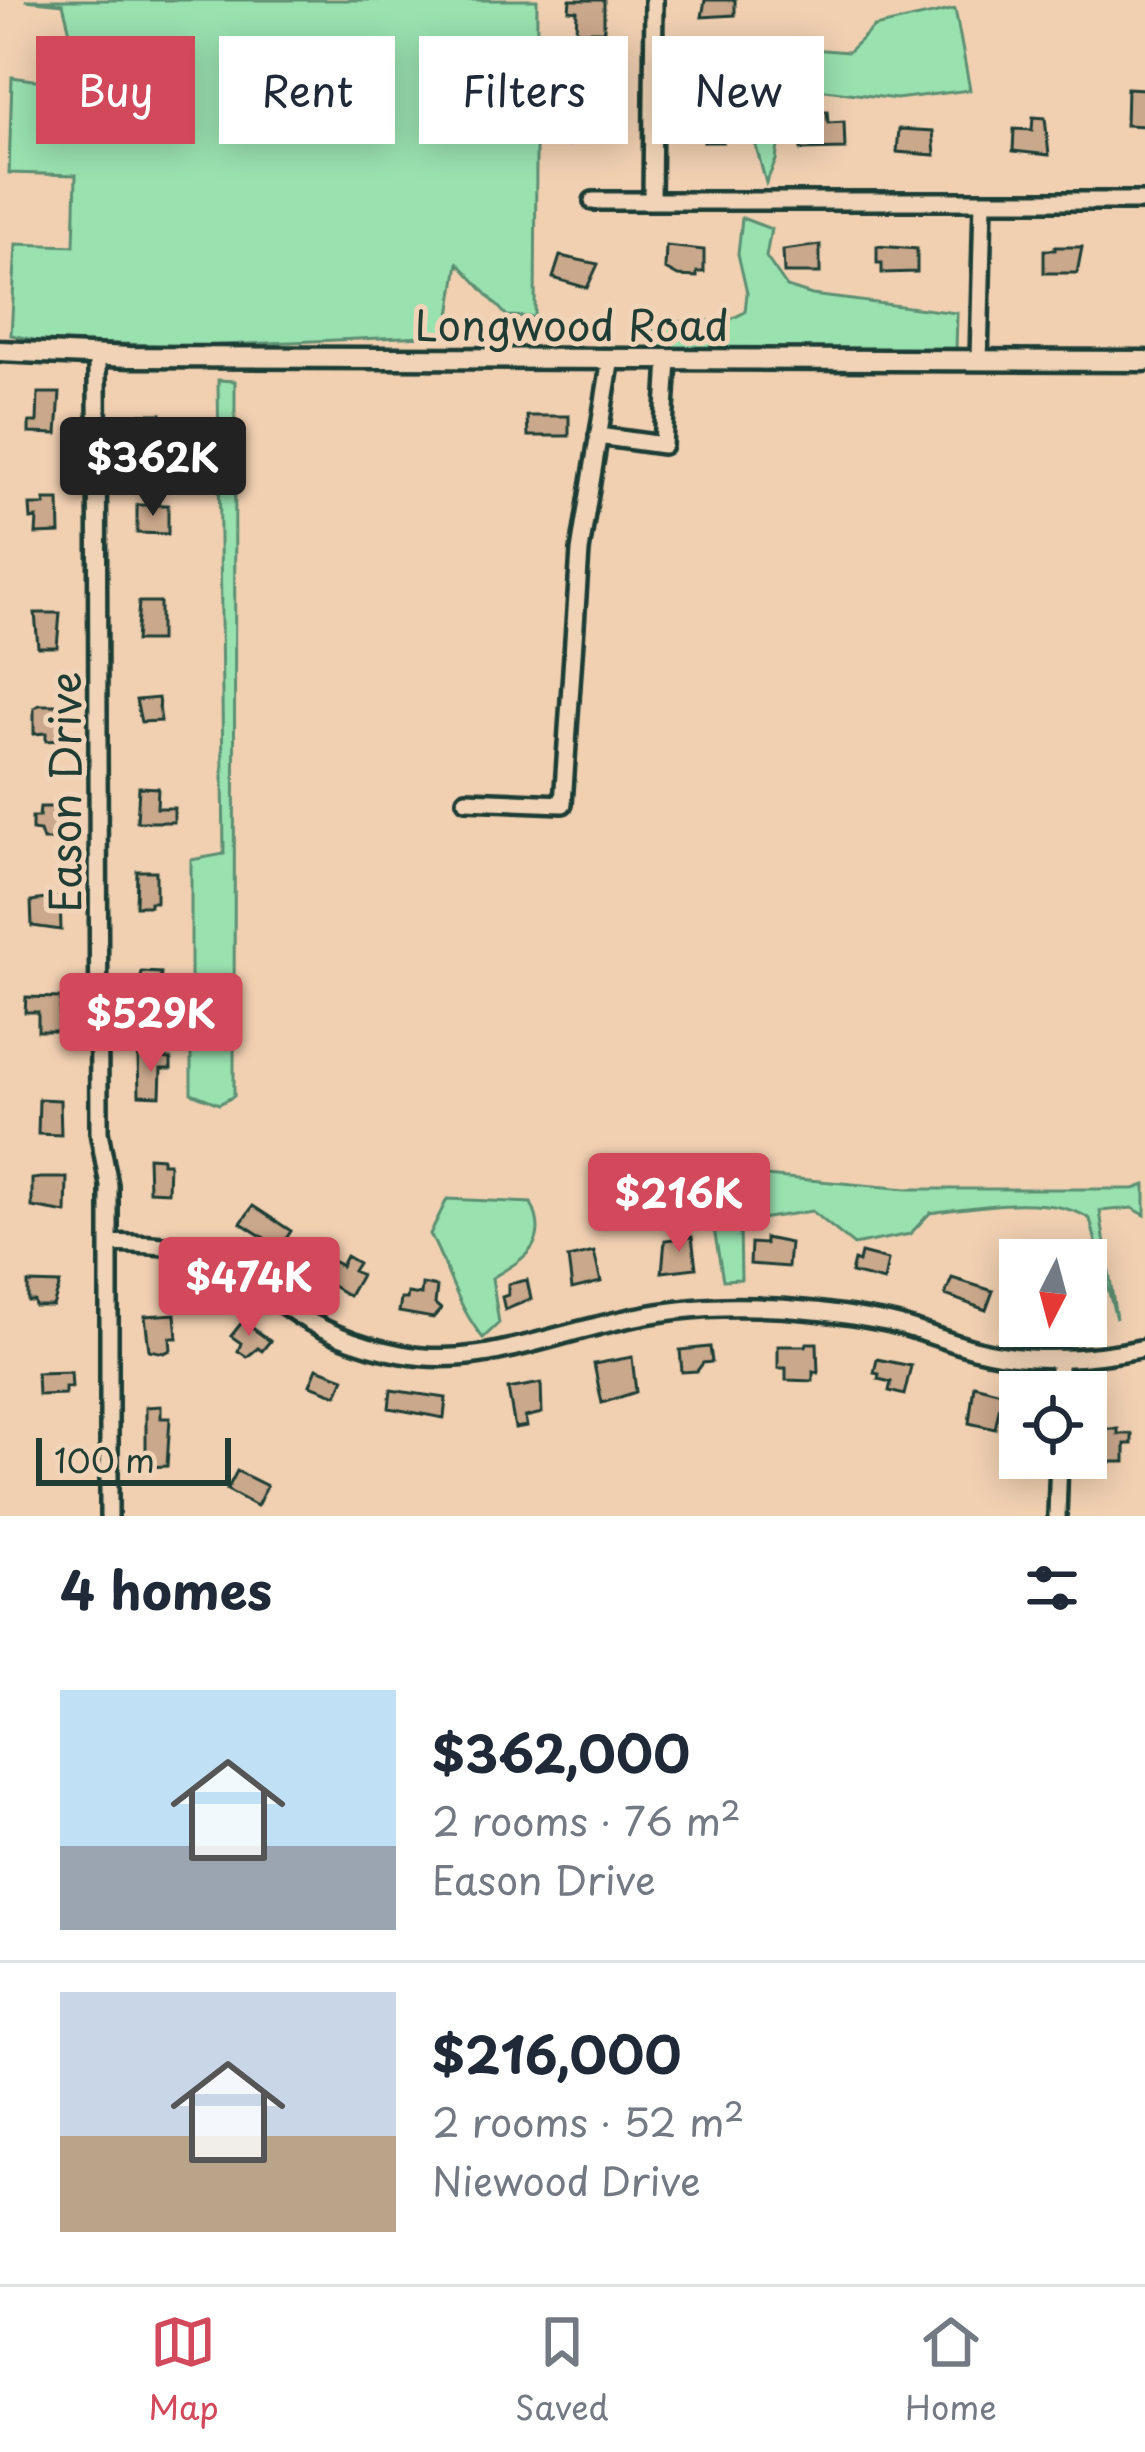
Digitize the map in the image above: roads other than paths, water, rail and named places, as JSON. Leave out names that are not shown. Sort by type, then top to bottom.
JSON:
[{"type":"main road","name":"Longwood Road","points":[[0,351],[97,356],[1145,361]]},
{"type":"street","points":[[652,201],[654,0]]},
{"type":"street","points":[[593,201],[1145,201]]},
{"type":"street","points":[[979,360],[983,201]]},
{"type":"street","name":"Eason Drive","points":[[97,356],[99,1132],[109,1186],[109,1516]]},
{"type":"street","points":[[466,800],[562,803],[580,551],[611,358]]},
{"type":"street","points":[[598,436],[663,445],[668,358]]},
{"type":"street","points":[[110,1243],[164,1246],[212,1256],[315,1325],[370,1347],[406,1355],[493,1354],[598,1325],[677,1310],[756,1307],[891,1323],[1005,1355],[1059,1360],[1145,1348]]},
{"type":"street","points":[[1059,1360],[1059,1371]]},
{"type":"street","points":[[1057,1516],[1058,1479]]}]
